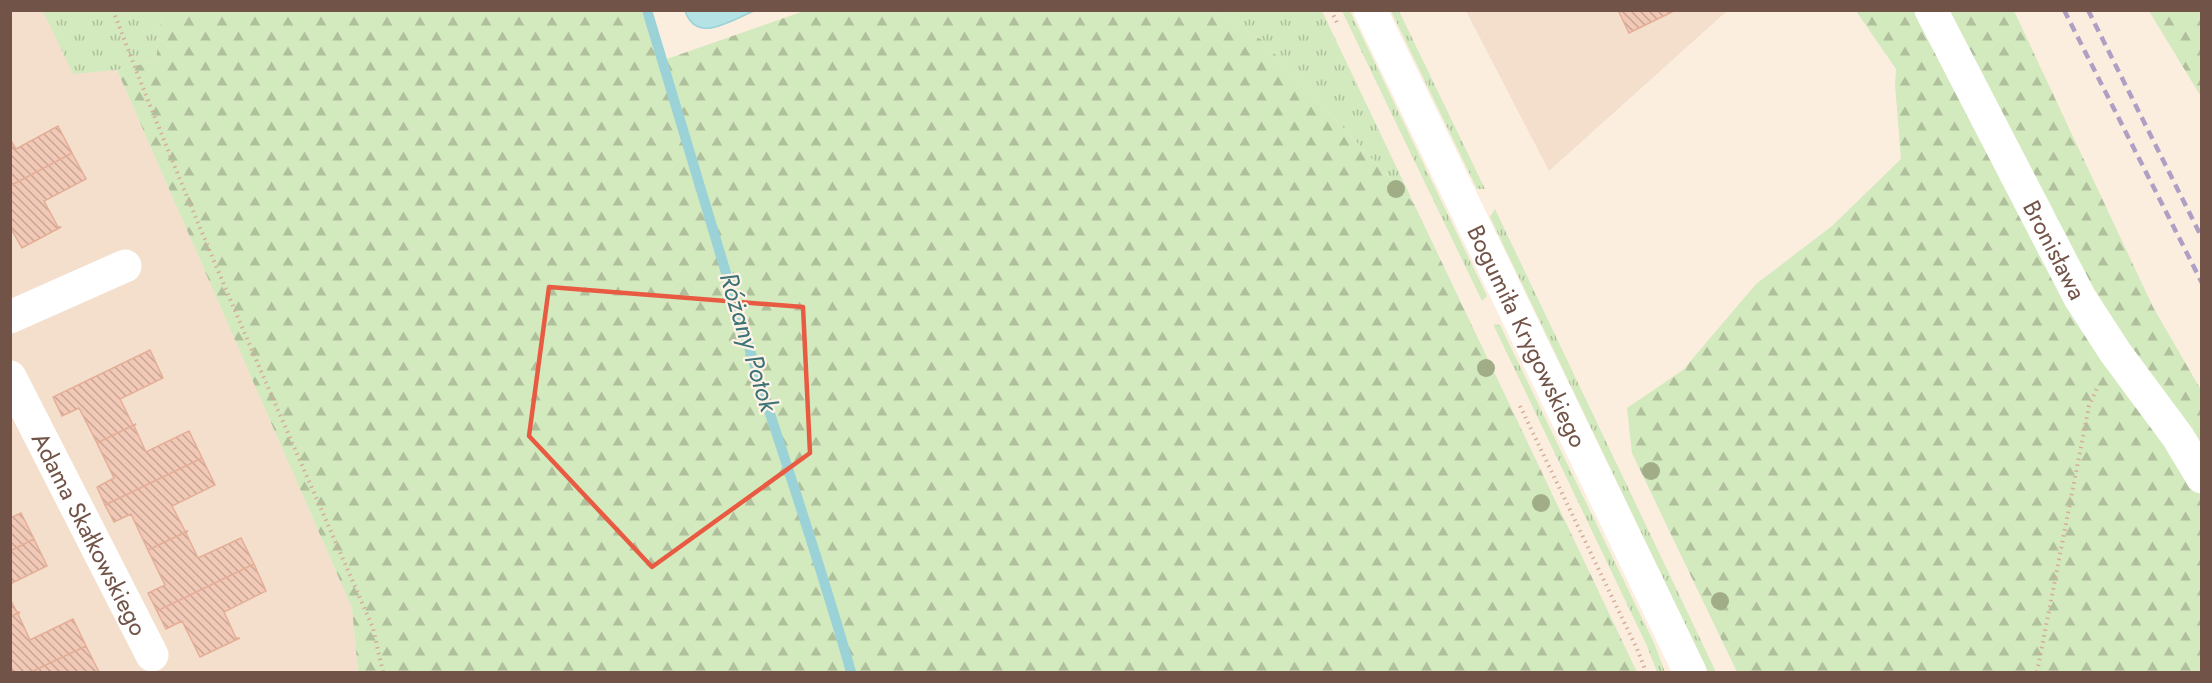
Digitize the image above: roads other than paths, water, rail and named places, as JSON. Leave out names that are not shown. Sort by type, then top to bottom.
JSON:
[{"type":"street","name":"Bogumiła Krygowskiego","points":[[1370,10],[1686,668]]},
{"type":"street","name":"Bronisława","points":[[1931,10],[2080,298],[2115,352],[2178,437],[2202,477]]},
{"type":"street","points":[[10,317],[125,266]]},
{"type":"street","name":"Adama Skałkowskiego","points":[[11,379],[152,655]]},
{"type":"water","points":[[685,10],[754,11],[725,24],[706,28],[698,27],[690,21]]},
{"type":"waterway","name":"Różany Potok","points":[[647,10],[732,292],[851,672]]},
{"type":"railway","points":[[2064,10],[2202,283]]},
{"type":"railway","points":[[2088,10],[2202,238]]}]
